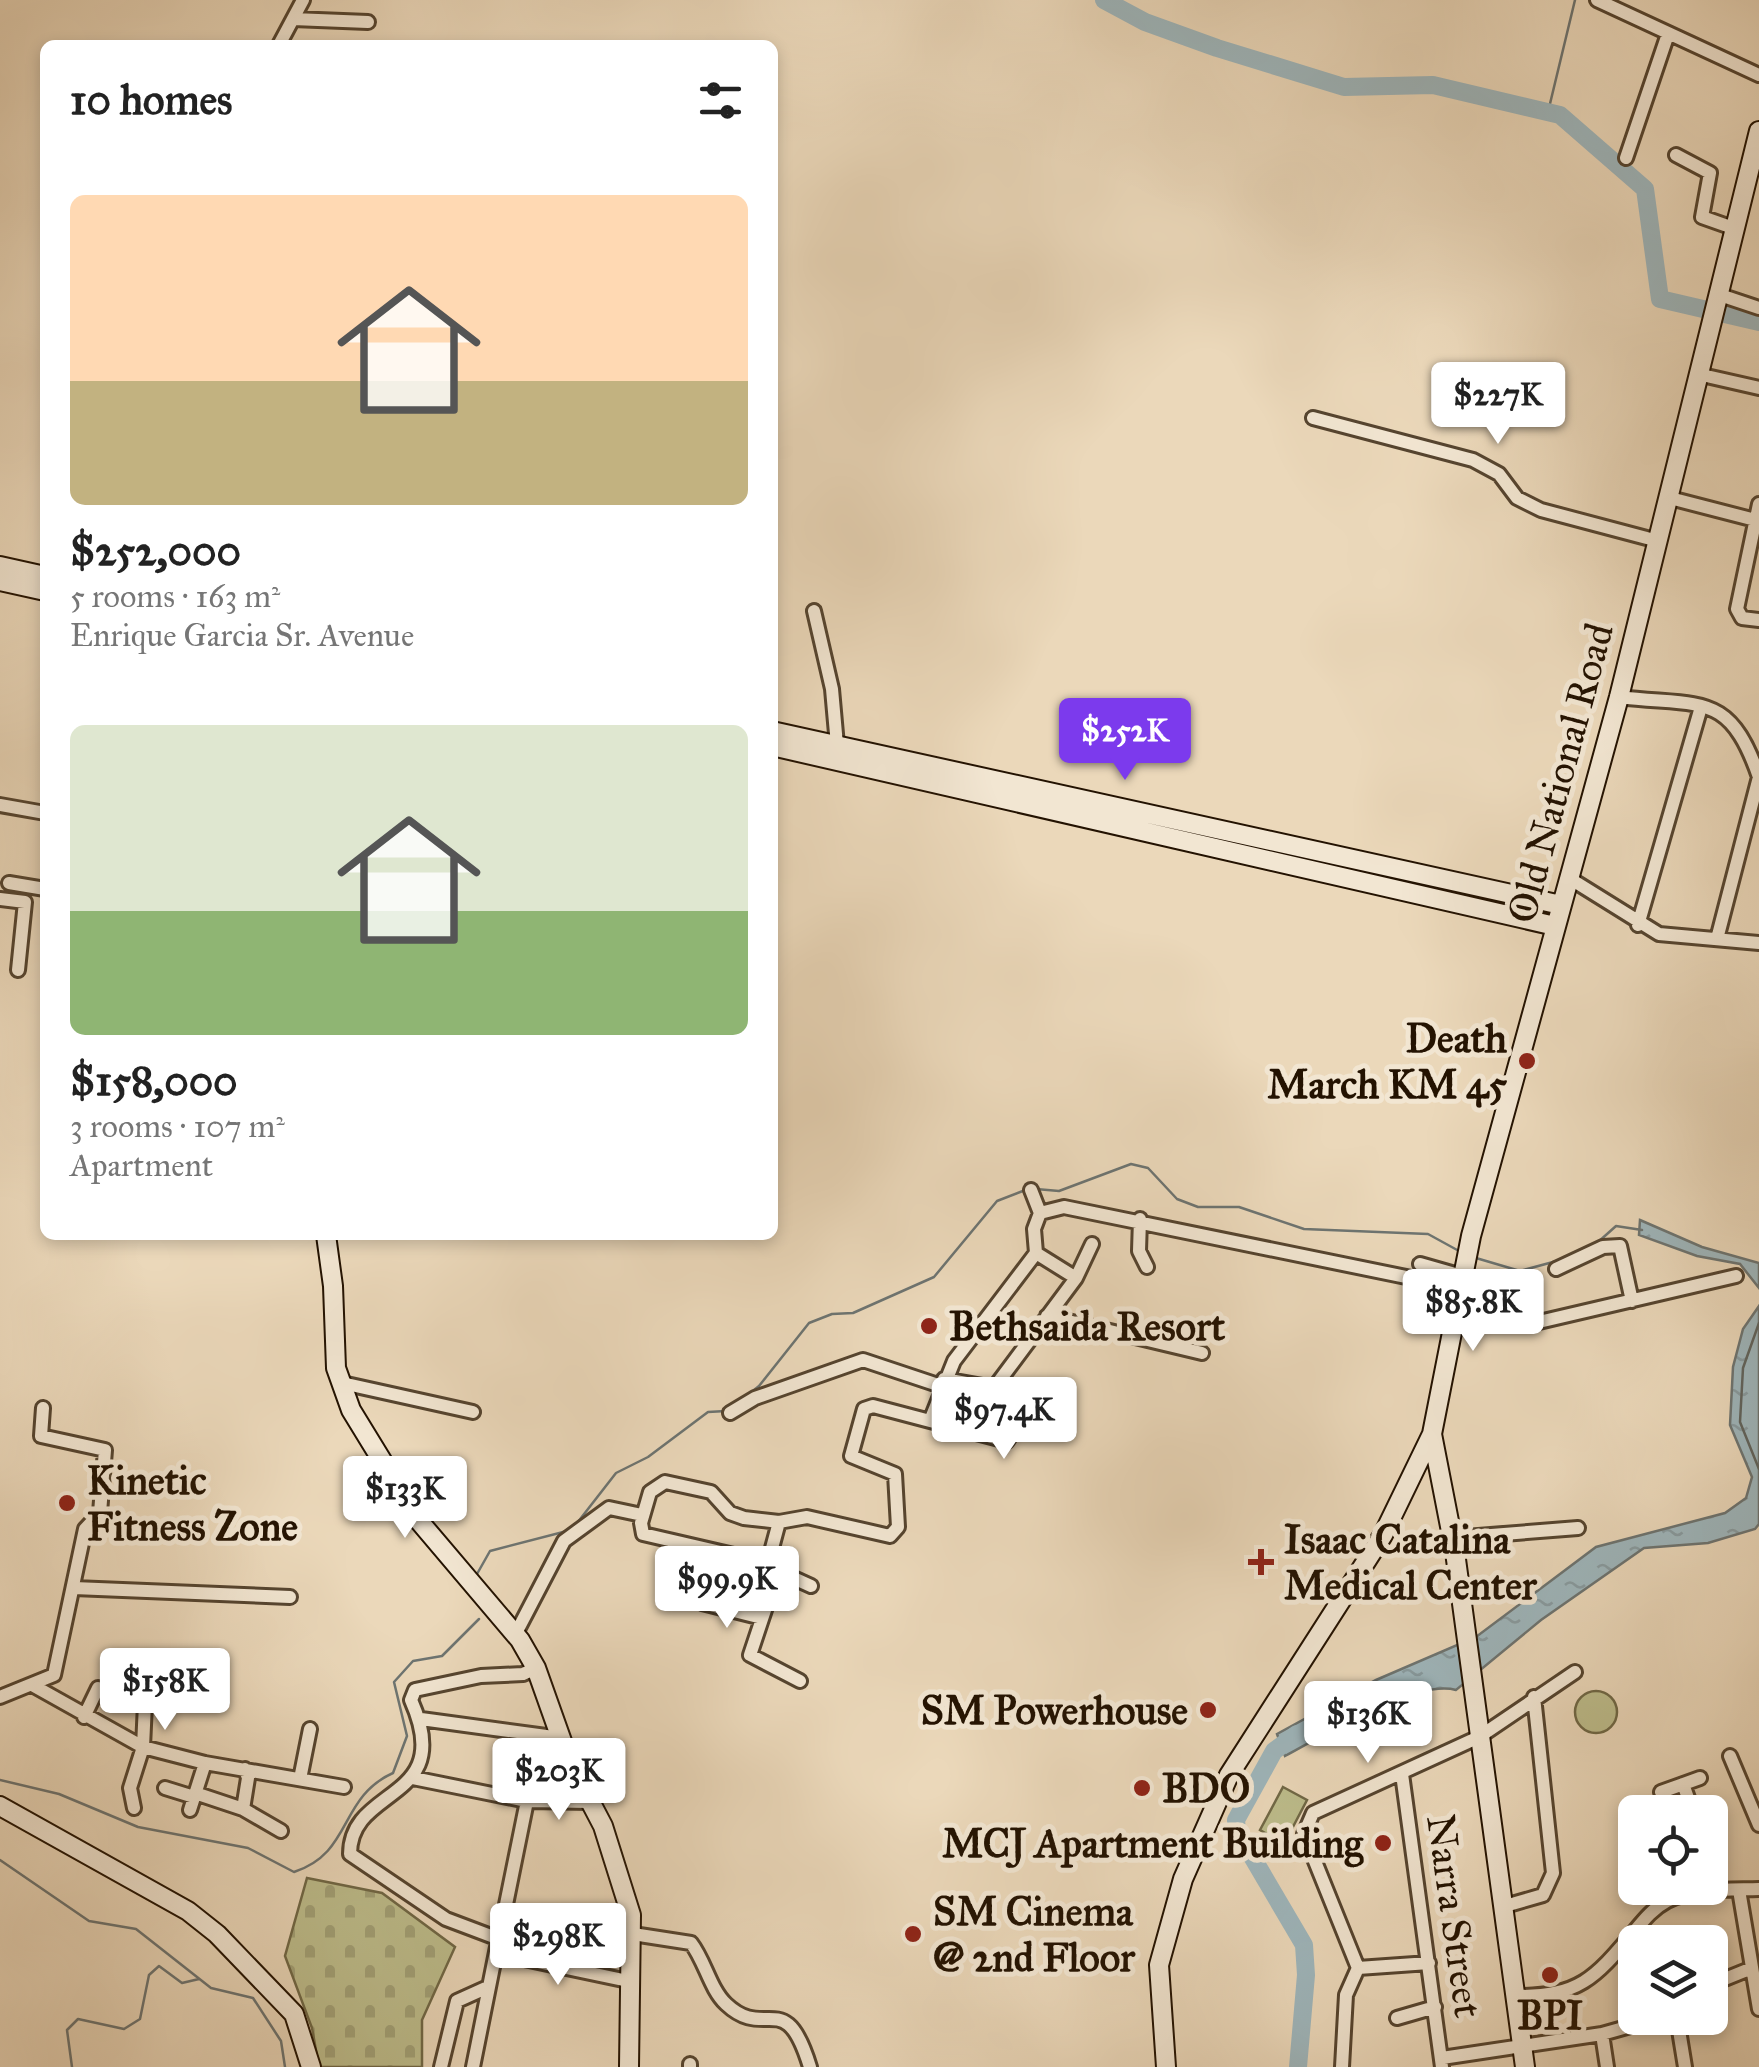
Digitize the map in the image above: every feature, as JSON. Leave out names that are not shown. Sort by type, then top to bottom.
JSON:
[{"type":"main road","name":"Old National Road","points":[[1432,1434],[1464,1269],[1619,697],[1702,375],[1759,131]]},
{"type":"main road","points":[[0,566],[40,575]]},
{"type":"main road","points":[[0,581],[40,590]]},
{"type":"main road","points":[[778,731],[837,744],[902,766],[1555,926]]},
{"type":"main road","points":[[778,747],[902,766],[1561,905]]},
{"type":"main road","points":[[327,1240],[334,1286],[336,1368],[351,1410],[419,1521],[515,1634],[536,1668],[622,1886],[633,1934],[628,1981],[629,2067]]},
{"type":"main road","points":[[1432,1434],[1453,1538],[1471,1694],[1505,1906],[1525,2067]]},
{"type":"main road","points":[[1166,2067],[1159,1964],[1184,1879],[1229,1776],[1382,1535],[1432,1434]]},
{"type":"main road","points":[[0,1806],[188,1911],[217,1934],[294,2014],[310,2067]]},
{"type":"street","points":[[282,40],[302,0]]},
{"type":"street","points":[[1597,0],[1759,75]]},
{"type":"street","points":[[293,19],[368,22]]},
{"type":"street","points":[[1626,158],[1668,34]]},
{"type":"street","points":[[1676,155],[1710,173],[1702,217],[1736,229]]},
{"type":"street","points":[[1718,304],[1759,308]]},
{"type":"street","points":[[1702,375],[1759,388]]},
{"type":"street","points":[[1313,418],[1473,460],[1499,474],[1517,498],[1541,510],[1658,541]]},
{"type":"street","points":[[1670,498],[1757,520]]},
{"type":"street","points":[[1759,504],[1737,609],[1742,618],[1759,620]]},
{"type":"street","points":[[814,610],[832,690],[837,744]]},
{"type":"street","points":[[1619,697],[1721,712],[1741,730],[1759,777],[1717,939]]},
{"type":"street","points":[[1638,924],[1701,707]]},
{"type":"street","points":[[0,805],[40,811]]},
{"type":"street","points":[[1569,878],[1638,924],[1670,936],[1759,942]]},
{"type":"street","points":[[4,882],[40,888]]},
{"type":"street","points":[[4,882],[25,902]]},
{"type":"street","points":[[0,899],[25,902]]},
{"type":"street","points":[[18,970],[25,902]]},
{"type":"street","points":[[930,1421],[942,1382],[1036,1253],[1034,1229],[1040,1213],[1031,1190]]},
{"type":"street","points":[[1040,1213],[1064,1206],[1464,1269]]},
{"type":"street","points":[[1140,1219],[1139,1251],[1147,1267]]},
{"type":"street","points":[[730,1412],[755,1398],[869,1360],[942,1382],[994,1388],[1076,1278],[1092,1244]]},
{"type":"street","points":[[1556,1269],[1602,1248],[1620,1246],[1632,1300]]},
{"type":"street","points":[[1036,1253],[1076,1278]]},
{"type":"street","points":[[1420,1264],[1464,1269]]},
{"type":"street","points":[[1454,1314],[1526,1325],[1736,1276]]},
{"type":"street","points":[[1047,1316],[1202,1353]]},
{"type":"street","points":[[342,1383],[474,1412]]},
{"type":"street","points":[[811,1586],[773,1567],[648,1536],[641,1530],[650,1492],[665,1482],[711,1492],[730,1513],[744,1518],[779,1522],[808,1517],[890,1536],[898,1527],[894,1474],[851,1456],[864,1409],[873,1406],[1007,1441],[1037,1394]]},
{"type":"street","points":[[0,1697],[50,1679],[56,1669],[84,1530],[100,1513],[105,1450],[41,1436],[43,1408]]},
{"type":"street","points":[[515,1634],[564,1541],[608,1508],[642,1516]]},
{"type":"street","points":[[779,1522],[762,1618],[750,1655],[800,1682]]},
{"type":"street","points":[[1453,1538],[1578,1528]]},
{"type":"street","points":[[74,1588],[290,1596]]},
{"type":"street","points":[[702,1602],[762,1618]]},
{"type":"street","points":[[134,1808],[130,1788],[143,1746],[147,1660]]},
{"type":"street","points":[[536,1668],[523,1674],[481,1676],[415,1690],[411,1700],[421,1719],[421,1763],[412,1778],[368,1814],[352,1840],[350,1854],[446,1919],[498,1946],[628,1981]]},
{"type":"street","points":[[1342,2067],[1346,1995],[1358,1968],[1304,1834],[1307,1820],[1313,1813],[1479,1737],[1575,1672]]},
{"type":"street","points":[[34,1686],[84,1717],[143,1746],[204,1763],[344,1787]]},
{"type":"street","points":[[84,1717],[98,1688]]},
{"type":"street","points":[[1505,1906],[1543,1895],[1553,1873],[1534,1697]]},
{"type":"street","points":[[421,1719],[561,1738]]},
{"type":"street","points":[[300,1779],[310,1729]]},
{"type":"street","points":[[1730,1756],[1759,1825]]},
{"type":"street","points":[[193,1800],[204,1763]]},
{"type":"street","points":[[243,1809],[248,1778],[245,1768]]},
{"type":"street","name":"Narra Street","points":[[1402,1774],[1442,2063]]},
{"type":"street","points":[[412,1778],[527,1801],[591,1802]]},
{"type":"street","points":[[1660,1792],[1700,1778]]},
{"type":"street","points":[[1683,1784],[1687,1795]]},
{"type":"street","points":[[165,1788],[193,1800],[243,1809],[282,1831]]},
{"type":"street","points":[[472,2067],[527,1801]]},
{"type":"street","points":[[1728,1891],[1759,1889]]},
{"type":"street","points":[[1739,1890],[1759,2009]]},
{"type":"street","points":[[1517,1996],[1555,1996],[1574,1990],[1612,1959],[1661,1905]]},
{"type":"street","points":[[633,1934],[690,1942],[721,2000],[735,2012],[754,2019],[777,2017],[790,2025],[806,2043],[810,2067]]},
{"type":"street","points":[[1358,1968],[1429,1963]]},
{"type":"street","points":[[1728,1978],[1752,1968]]},
{"type":"street","points":[[440,2067],[458,2001],[488,1987]]},
{"type":"street","points":[[1397,2018],[1435,2008]]},
{"type":"street","points":[[1442,2063],[1618,2030]]},
{"type":"street","points":[[1602,2034],[1607,2067]]},
{"type":"street","points":[[1680,2035],[1685,2067]]},
{"type":"green space","points":[[1596,1691],[1611,1697],[1617,1712],[1611,1727],[1596,1733],[1581,1727],[1575,1712],[1581,1697]]},
{"type":"green space","points":[[1283,1787],[1307,1800],[1284,1844],[1260,1830]]},
{"type":"green space","points":[[307,1878],[382,1893],[455,1947],[422,2020],[422,2067],[319,2067],[312,2028],[285,1956]]},
{"type":"water","points":[[1640,1220],[1702,1247],[1759,1263],[1759,1288],[1740,1264],[1697,1256],[1639,1235]]},
{"type":"water","points":[[1759,1306],[1759,1524],[1755,1529],[1708,1543],[1644,1548],[1541,1620],[1456,1690],[1438,1689],[1393,1701],[1285,1756],[1277,1734],[1376,1680],[1476,1637],[1596,1547],[1725,1513],[1746,1498],[1752,1477],[1730,1425],[1733,1367],[1743,1329]]},
{"type":"waterway","points":[[1104,0],[1145,22],[1344,87],[1433,85],[1560,115],[1645,189],[1660,299],[1759,322]]},
{"type":"waterway","points":[[1548,112],[1575,0]]},
{"type":"waterway","points":[[1036,1189],[1059,1191],[1131,1164],[1148,1168],[1177,1199],[1198,1207],[1239,1207],[1304,1229],[1428,1234],[1459,1251]]},
{"type":"waterway","points":[[744,1398],[759,1386],[809,1323],[832,1314],[853,1313],[934,1277],[997,1201],[1028,1189]]},
{"type":"waterway","points":[[1597,1243],[1616,1226],[1642,1230]]},
{"type":"waterway","points":[[1476,1258],[1520,1271],[1564,1259]]},
{"type":"waterway","points":[[574,1527],[616,1473],[648,1457],[708,1412],[726,1411]]},
{"type":"waterway","points":[[477,1574],[490,1551],[567,1531]]},
{"type":"waterway","points":[[0,1780],[59,1794],[138,1827],[248,1848],[294,1872],[327,1852],[363,1796],[393,1773],[407,1736],[394,1682],[413,1661],[442,1656],[479,1619]]},
{"type":"waterway","points":[[1297,1734],[1274,1751],[1236,1820],[1237,1831],[1304,1945],[1306,1975],[1298,2067]]},
{"type":"waterway","points":[[0,1860],[89,1921],[136,1929],[211,1988],[253,1998],[281,2041],[285,2067]]},
{"type":"waterway","points":[[72,2067],[67,2030],[78,2019],[124,2029],[140,2019],[149,1975],[159,1966],[182,1983],[199,1979]]},
{"type":"place","name":"Death March KM 45","points":[[1527,1061]]},
{"type":"place","name":"Bethsaida Resort","points":[[929,1326]]},
{"type":"place","name":"Kinetic Fitness Zone","points":[[67,1503]]},
{"type":"place","name":"Isaac Catalina Medical Center","points":[[1261,1562]]},
{"type":"place","name":"SM Powerhouse","points":[[1208,1710]]},
{"type":"place","name":"BDO","points":[[1142,1788]]},
{"type":"place","name":"MCJ Apartment Building","points":[[1383,1843]]},
{"type":"place","name":"SM Cinema @ 2nd Floor","points":[[913,1934]]},
{"type":"place","name":"BPI","points":[[1550,1975]]}]
